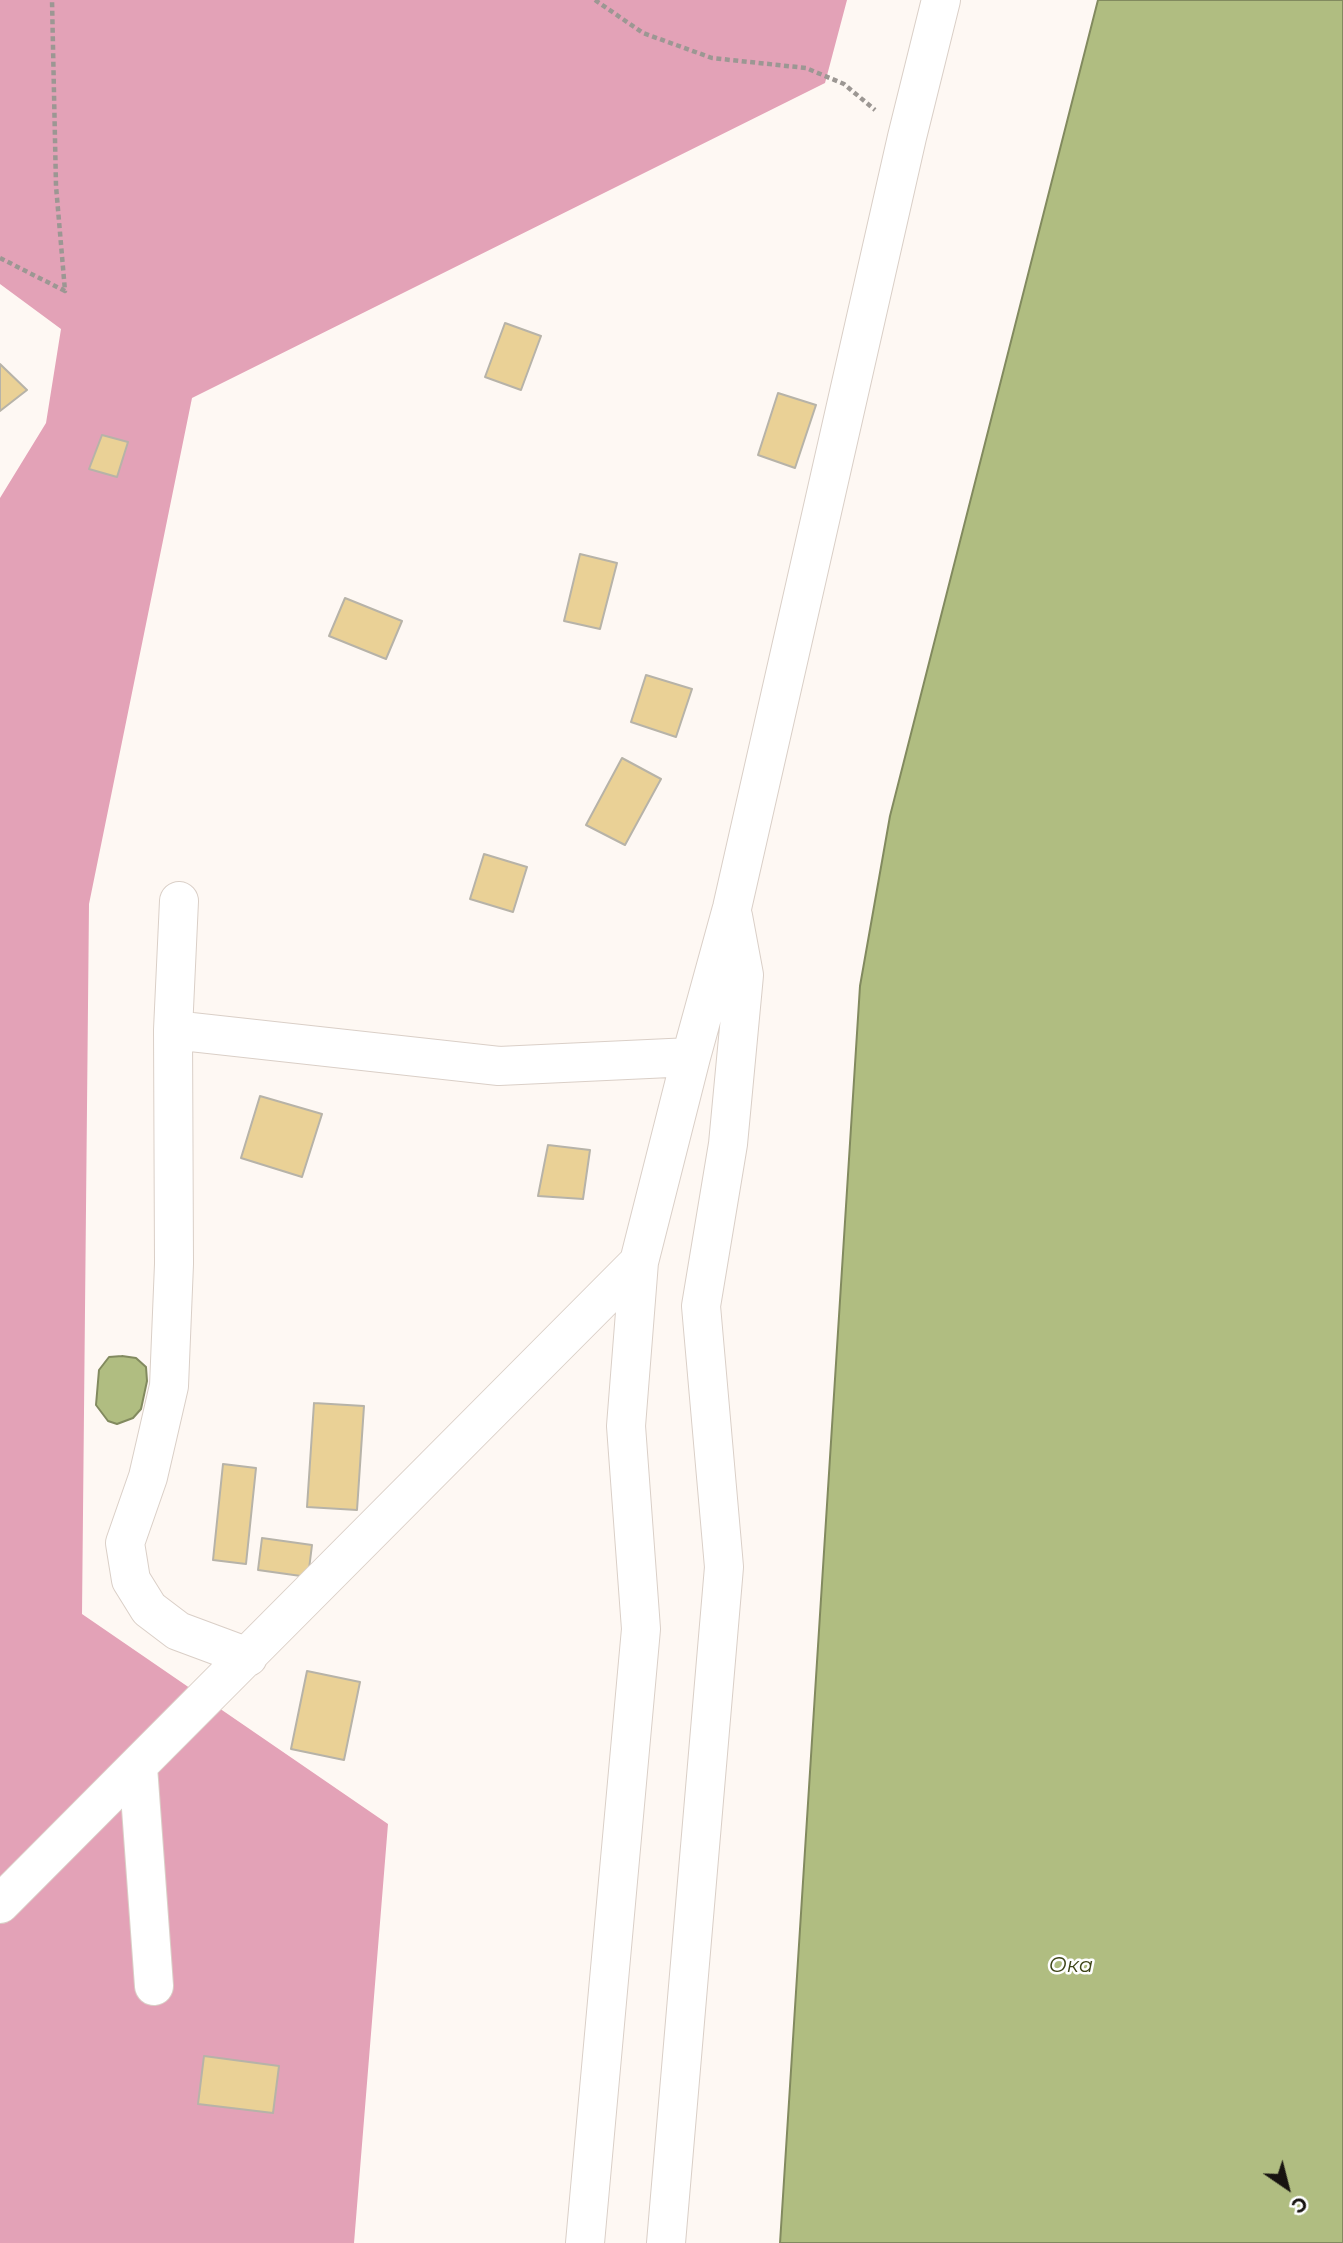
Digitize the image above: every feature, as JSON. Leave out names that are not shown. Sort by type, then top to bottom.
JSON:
[{"type":"lane","points":[[585,2243],[641,1629],[626,1426],[639,1262],[732,908],[907,137],[941,0]]},
{"type":"lane","points":[[179,901],[173,1030],[174,1264],[169,1386],[148,1477],[125,1543],[131,1580],[149,1609],[178,1631],[248,1657]]},
{"type":"lane","points":[[666,2243],[724,1567],[701,1306],[728,1144],[744,975],[732,908]]},
{"type":"lane","points":[[173,1030],[499,1066],[691,1057]]},
{"type":"lane","points":[[0,1903],[639,1262]]},
{"type":"lane","points":[[138,1767],[154,1986]]},
{"type":"path","points":[[0,258],[65,291],[56,186],[52,0]]},
{"type":"path","points":[[595,0],[643,33],[712,58],[806,68],[844,84],[907,137]]},
{"type":"shaded area","points":[[0,0],[847,0],[825,83],[192,398],[89,904],[82,1614],[388,1824],[354,2243],[0,2243],[0,498],[46,423],[61,329],[0,284]]},
{"type":"water","name":"Ока","points":[[1098,0],[1343,0],[1343,2243],[780,2243],[860,986],[890,816]]},
{"type":"water","points":[[109,1357],[136,1358],[146,1367],[147,1381],[141,1409],[133,1418],[117,1424],[108,1421],[96,1405],[99,1370]]},
{"type":"building","points":[[505,323],[541,336],[521,390],[485,377]]},
{"type":"building","points":[[0,364],[27,390],[0,411]]},
{"type":"building","points":[[778,393],[816,405],[795,468],[758,455]]},
{"type":"building","points":[[102,435],[128,442],[117,477],[89,469]]},
{"type":"building","points":[[580,554],[617,563],[600,629],[564,621]]},
{"type":"building","points":[[345,598],[402,621],[386,659],[329,636]]},
{"type":"building","points":[[646,675],[692,689],[676,737],[631,722]]},
{"type":"building","points":[[622,758],[661,779],[625,845],[586,825]]},
{"type":"building","points":[[484,854],[527,867],[513,912],[470,899]]},
{"type":"building","points":[[260,1096],[322,1114],[302,1177],[241,1158]]},
{"type":"building","points":[[548,1145],[590,1150],[583,1199],[538,1196]]},
{"type":"building","points":[[314,1403],[364,1406],[357,1510],[307,1507]]},
{"type":"building","points":[[223,1464],[256,1468],[246,1564],[213,1560]]},
{"type":"building","points":[[262,1538],[312,1545],[308,1577],[258,1570]]},
{"type":"building","points":[[307,1671],[360,1682],[344,1760],[291,1749]]},
{"type":"building","points":[[204,2056],[279,2066],[273,2113],[198,2104]]}]
